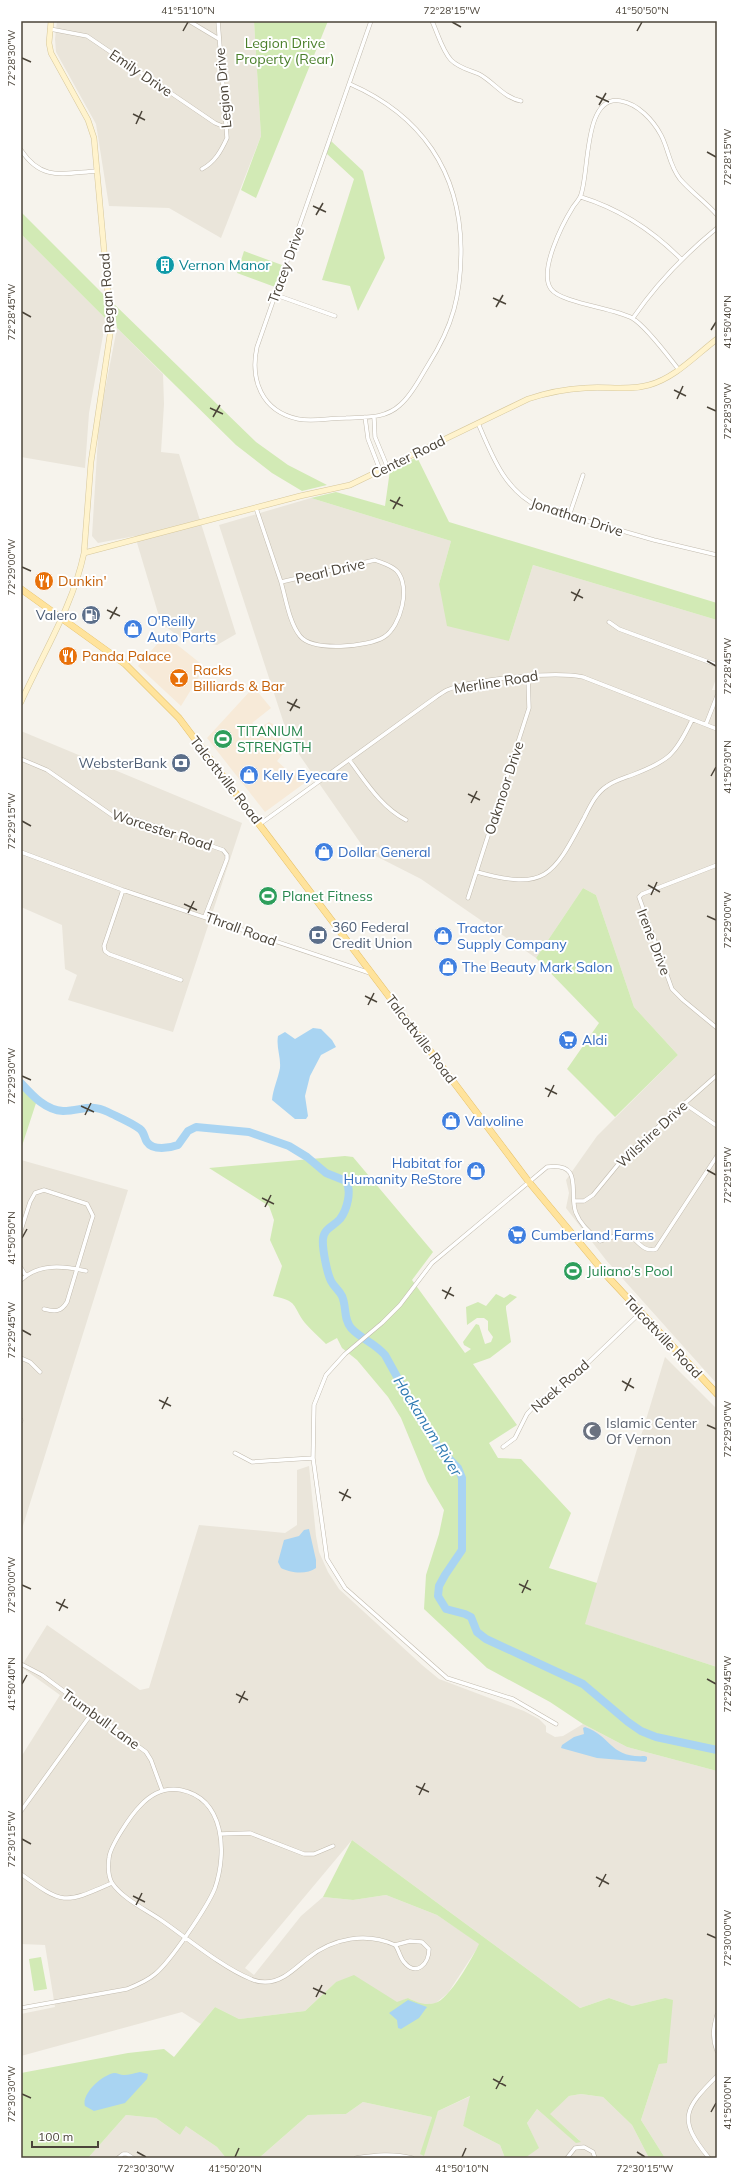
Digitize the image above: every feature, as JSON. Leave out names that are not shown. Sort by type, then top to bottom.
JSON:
[{"type":"main road","name":"Talcottville Road","points":[[21,589],[125,664],[179,718],[529,1182],[640,1313],[717,1393]]},
{"type":"street","name":"Regan Road","points":[[21,702],[62,618],[80,572],[84,553],[92,456],[111,328],[94,138],[91,127],[51,54],[49,43],[51,21]]},
{"type":"street","points":[[189,21],[219,39]]},
{"type":"street","name":"Legion Drive","points":[[202,169],[210,164],[222,150],[227,138],[218,21]]},
{"type":"street","name":"Tracey Drive","points":[[371,21],[257,347],[254,362],[256,383],[266,400],[276,409],[297,419],[374,417]]},
{"type":"street","points":[[432,21],[446,53],[452,61],[461,67],[480,75],[509,96],[521,100]]},
{"type":"street","name":"Emily Drive","points":[[50,29],[87,36],[215,123],[227,128]]},
{"type":"street","points":[[350,84],[379,98],[399,113],[419,132],[434,150],[446,171],[456,200],[460,230],[460,282],[456,306],[443,342],[400,406],[374,417],[375,437],[387,466]]},
{"type":"street","points":[[679,370],[633,318],[609,309],[563,297],[551,289],[548,279],[549,260],[560,231],[581,197],[588,145],[599,112],[606,104],[620,100],[637,106],[662,136],[669,159],[681,180],[717,215]]},
{"type":"street","points":[[21,150],[32,165],[41,170],[52,173],[97,171]]},
{"type":"street","points":[[581,197],[601,203],[628,216],[648,230],[681,259]]},
{"type":"street","points":[[633,318],[663,278],[681,259],[717,228]]},
{"type":"street","points":[[276,295],[335,316]]},
{"type":"street","name":"Center Road","points":[[84,553],[300,496],[350,485],[528,399],[545,393],[586,387],[632,388],[649,386],[665,379],[679,370],[717,339]]},
{"type":"street","points":[[365,417],[368,439],[380,470]]},
{"type":"street","name":"Jonathan Drive","points":[[478,423],[506,481],[525,501],[539,508],[654,540],[717,555]]},
{"type":"street","points":[[570,516],[583,475]]},
{"type":"street","name":"Pearl Drive","points":[[256,508],[295,629],[308,643],[325,646],[366,643],[385,636],[397,622],[404,593],[402,582],[397,571],[387,564],[375,560],[280,582]]},
{"type":"street","points":[[609,622],[618,629],[717,665]]},
{"type":"street","name":"Merline Road","points":[[260,824],[447,690],[465,685],[561,673],[583,676],[717,729]]},
{"type":"street","name":"Oakmoor Drive","points":[[468,898],[529,708],[528,676]]},
{"type":"street","points":[[706,724],[717,696]]},
{"type":"street","points":[[477,872],[498,878],[529,880],[553,869],[563,858],[598,795],[607,786],[657,766],[668,759],[682,741],[692,720]]},
{"type":"street","name":"Worcester Road","points":[[21,759],[47,770],[116,818],[138,820],[223,850],[228,855],[227,859],[205,916]]},
{"type":"street","points":[[350,760],[384,805],[395,815],[406,820]]},
{"type":"street","name":"Thrall Road","points":[[21,852],[124,890],[371,973]]},
{"type":"street","name":"Irene Drive","points":[[717,865],[642,894],[639,897],[672,989],[717,1028]]},
{"type":"street","points":[[124,890],[104,946],[104,951],[181,980]]},
{"type":"street","name":"Wilshire Drive","points":[[574,1201],[584,1201],[593,1195],[625,1156],[717,1076]]},
{"type":"street","points":[[685,1104],[717,1126]]},
{"type":"street","points":[[556,1724],[513,1699],[447,1678],[345,1588],[327,1559],[313,1458],[314,1404],[326,1375],[336,1362],[400,1305],[432,1263],[547,1167],[556,1166],[566,1170],[573,1177],[575,1186],[574,1201],[576,1213],[584,1225],[600,1241],[621,1234],[630,1234],[646,1250],[651,1251],[656,1249],[717,1156]]},
{"type":"street","points":[[21,1230],[30,1202],[35,1193],[44,1190],[86,1204],[93,1216],[67,1302],[63,1309],[54,1312],[44,1309]]},
{"type":"street","points":[[21,1280],[26,1276],[54,1267],[86,1271]]},
{"type":"street","points":[[21,1268],[26,1276]]},
{"type":"street","name":"Naek Road","points":[[503,1447],[516,1438],[527,1414],[538,1402],[568,1382],[640,1313]]},
{"type":"street","points":[[21,1358],[30,1362],[40,1372]]},
{"type":"street","points":[[235,1453],[252,1462],[313,1458]]},
{"type":"street","name":"Trumbull Lane","points":[[21,1664],[42,1675],[146,1752],[151,1760],[162,1790]]},
{"type":"street","points":[[21,1811],[92,1713]]},
{"type":"street","points":[[21,2008],[127,1989],[140,1984],[155,1974],[168,1960],[184,1936],[214,1890],[219,1871],[220,1834],[216,1816],[208,1803],[193,1792],[177,1789],[162,1790],[148,1797],[138,1808],[113,1847],[109,1856],[108,1869],[112,1882],[132,1901],[184,1936],[239,1973],[252,1980],[266,1982],[280,1979],[326,1946],[345,1939],[367,1938],[395,1945],[410,1941],[422,1942],[429,1949],[429,1958],[426,1964],[418,1969],[410,1967],[403,1962],[395,1945]]},
{"type":"street","points":[[220,1834],[250,1833],[304,1854],[314,1854],[333,1846]]},
{"type":"street","points":[[21,1874],[53,1896],[63,1898],[82,1896],[112,1882]]},
{"type":"street","points":[[717,2015],[713,2042],[717,2051]]},
{"type":"street","points":[[709,2158],[691,2134],[688,2125],[688,2113],[695,2098],[717,2076]]},
{"type":"street","points":[[567,2158],[575,2148],[584,2147],[593,2152],[595,2158]]},
{"type":"street","points":[[118,2158],[123,2154],[127,2154],[133,2158]]},
{"type":"street","points":[[356,2158],[379,2155],[400,2155],[412,2158]]},
{"type":"shaded area","points":[[57,21],[254,21],[261,136],[221,238],[169,208],[109,206],[96,124],[56,52],[55,39]]},
{"type":"shaded area","points":[[21,234],[106,319],[89,413],[85,468],[21,457]]},
{"type":"shaded area","points":[[117,328],[163,374],[164,404],[161,452],[179,454],[236,634],[217,645],[182,639],[161,623],[135,536],[98,543],[92,536],[99,421]]},
{"type":"shaded area","points":[[311,498],[451,541],[439,584],[509,641],[533,565],[717,620],[717,676],[712,690],[717,690],[717,1217],[715,1220],[717,1221],[717,1384],[606,1260],[566,1208],[569,1193],[566,1180],[597,1136],[678,1055],[634,1007],[596,895],[583,888],[536,958],[421,879],[366,851],[298,753],[295,734],[288,736],[219,525]]},
{"type":"shaded area","points":[[165,635],[205,667],[181,706],[138,666]]},
{"type":"shaded area","points":[[251,690],[257,691],[271,708],[252,723],[260,728],[269,722],[277,726],[285,751],[277,761],[287,770],[300,774],[306,782],[265,812],[207,738]]},
{"type":"shaded area","points":[[21,731],[242,823],[173,1032],[68,1000],[77,975],[65,969],[62,925],[21,907]]},
{"type":"shaded area","points":[[21,1160],[128,1190],[21,1532]]},
{"type":"shaded area","points":[[665,1357],[717,1409],[717,1667],[584,1624]]},
{"type":"shaded area","points":[[309,1466],[316,1536],[319,1552],[328,1572],[339,1589],[439,1679],[524,1711],[539,1719],[546,1726],[546,1732],[555,1737],[563,1736],[583,1724],[627,1747],[717,1771],[717,2158],[665,2158],[641,2120],[659,2064],[665,1998],[632,2006],[609,1998],[580,2008],[352,1840],[245,1968],[254,1975],[301,1916],[323,1897],[353,1900],[386,1895],[437,1915],[480,1944],[448,1993],[436,2003],[423,2005],[408,1998],[397,2003],[336,1982],[305,2011],[239,2019],[215,2007],[201,2024],[182,2012],[21,2056],[21,2014],[55,2007],[45,1945],[21,1944],[21,1757],[60,1695],[21,1667],[47,1625],[140,1690],[149,1688],[199,1525],[285,1533],[297,1525],[297,1470]]},
{"type":"shaded area","points":[[581,2094],[603,2097],[632,2125],[649,2158],[525,2158],[538,2147],[527,2123],[537,2109],[576,2142],[579,2140],[549,2114],[569,2096]]},
{"type":"shaded area","points":[[471,2096],[463,2126],[500,2145],[505,2158],[259,2158],[308,2115],[346,2114],[363,2102],[432,2117],[421,2154],[438,2111]]},
{"type":"shaded area","points":[[126,2115],[156,2118],[180,2135],[186,2126],[217,2147],[226,2158],[88,2158]]},
{"type":"green space","name":"Legion Drive Property (Rear)","points":[[254,21],[328,21],[256,198],[241,190],[261,136]]},
{"type":"green space","points":[[331,141],[363,171],[385,258],[358,311],[350,286],[322,280],[354,179],[326,153]]},
{"type":"green space","points":[[21,212],[104,295],[106,319],[21,234]]},
{"type":"green space","points":[[244,251],[282,265],[275,287],[237,273]]},
{"type":"green space","points":[[114,304],[256,442],[288,465],[327,485],[302,491],[272,473],[236,445],[117,328]]},
{"type":"green space","points":[[417,457],[449,522],[717,603],[717,620],[533,565],[509,641],[447,626],[439,584],[451,541],[311,498],[336,492],[385,506],[390,470]]},
{"type":"green space","points":[[583,888],[596,895],[634,1007],[678,1055],[615,1117],[567,1069],[599,1023],[536,958]]},
{"type":"green space","points":[[21,1083],[37,1100],[21,1149]]},
{"type":"green space","points":[[345,1156],[353,1157],[433,1252],[412,1280],[465,1353],[471,1349],[464,1345],[463,1342],[476,1324],[479,1325],[485,1344],[491,1342],[493,1337],[488,1330],[488,1321],[484,1318],[477,1318],[467,1325],[466,1307],[478,1302],[486,1306],[496,1294],[504,1298],[510,1294],[517,1297],[506,1306],[511,1342],[490,1358],[473,1364],[517,1425],[489,1443],[498,1458],[521,1459],[571,1513],[549,1568],[597,1583],[585,1624],[717,1667],[717,1771],[627,1747],[583,1724],[550,1702],[487,1668],[424,1609],[426,1575],[439,1534],[444,1510],[427,1481],[401,1418],[388,1397],[357,1360],[342,1348],[337,1338],[326,1344],[305,1323],[291,1302],[273,1296],[282,1266],[270,1240],[274,1220],[269,1206],[209,1168]]},
{"type":"green space","points":[[352,1840],[580,2008],[609,1998],[632,2006],[665,1998],[673,2000],[667,2063],[659,2064],[641,2120],[665,2158],[649,2158],[632,2125],[603,2097],[581,2094],[569,2096],[550,2114],[581,2142],[576,2143],[537,2109],[527,2123],[539,2148],[525,2158],[505,2158],[500,2145],[463,2126],[470,2096],[438,2111],[424,2156],[420,2154],[432,2117],[363,2102],[346,2114],[308,2115],[259,2158],[226,2158],[217,2147],[186,2126],[180,2135],[156,2118],[126,2115],[88,2158],[21,2158],[21,2073],[128,2053],[164,2049],[174,2057],[215,2007],[239,2019],[305,2011],[336,1982],[354,1975],[397,2002],[408,1998],[421,2003],[431,2004],[441,2000],[460,1977],[479,1944],[437,1915],[386,1895],[353,1900],[323,1897]]},
{"type":"green space","points":[[41,1957],[47,1989],[34,1991],[29,1959]]},
{"type":"water","points":[[313,1028],[321,1029],[332,1040],[336,1047],[321,1055],[310,1076],[305,1096],[308,1116],[306,1119],[295,1119],[272,1100],[280,1068],[278,1036],[285,1032],[295,1039]]},
{"type":"water","points":[[309,1529],[316,1560],[316,1568],[308,1572],[298,1572],[281,1568],[278,1562],[284,1540],[299,1536],[304,1530]]},
{"type":"water","points":[[585,1727],[594,1731],[624,1754],[645,1756],[647,1757],[647,1760],[645,1762],[597,1758],[561,1748],[562,1745],[574,1737],[584,1734],[583,1728]]},
{"type":"water","points":[[408,2000],[427,2007],[419,2018],[401,2029],[398,2028],[397,2020],[389,2013]]},
{"type":"water","points":[[140,2072],[148,2074],[147,2079],[125,2103],[94,2111],[85,2106],[86,2096],[89,2091],[104,2077],[114,2073],[124,2075]]},
{"type":"waterway","name":"Hockanum River","points":[[21,1083],[39,1101],[50,1108],[63,1111],[96,1108],[133,1124],[143,1132],[147,1142],[153,1147],[166,1148],[178,1145],[188,1131],[196,1127],[249,1132],[289,1146],[307,1157],[326,1173],[346,1181],[349,1195],[345,1211],[340,1219],[325,1232],[323,1239],[326,1267],[329,1277],[342,1296],[346,1317],[351,1328],[377,1347],[385,1355],[422,1422],[439,1448],[458,1468],[462,1478],[462,1550],[439,1586],[438,1596],[446,1609],[471,1617],[477,1632],[486,1639],[583,1684],[641,1731],[656,1737],[717,1750]]},
{"type":"place","name":"Vernon Manor","points":[[165,265]]},
{"type":"place","name":"Dunkin'","points":[[44,581]]},
{"type":"place","name":"Valero","points":[[91,615]]},
{"type":"place","name":"O'Reilly Auto Parts","points":[[133,629]]},
{"type":"place","name":"Panda Palace","points":[[68,656]]},
{"type":"place","name":"Racks Billiards & Bar","points":[[179,678]]},
{"type":"place","name":"TITANIUM STRENGTH","points":[[223,739]]},
{"type":"place","name":"WebsterBank","points":[[181,763]]},
{"type":"place","name":"Kelly Eyecare","points":[[249,775]]},
{"type":"place","name":"Dollar General","points":[[324,852]]},
{"type":"place","name":"Planet Fitness","points":[[268,896]]},
{"type":"place","name":"360 Federal Credit Union","points":[[318,935]]},
{"type":"place","name":"Tractor Supply Company","points":[[443,936]]},
{"type":"place","name":"The Beauty Mark Salon","points":[[448,967]]},
{"type":"place","name":"Aldi","points":[[568,1040]]},
{"type":"place","name":"Valvoline","points":[[451,1121]]},
{"type":"place","name":"Habitat for Humanity ReStore","points":[[476,1171]]},
{"type":"place","name":"Cumberland Farms","points":[[517,1235]]},
{"type":"place","name":"Juliano's Pool","points":[[573,1271]]},
{"type":"place","name":"Islamic Center Of Vernon","points":[[592,1431]]}]
